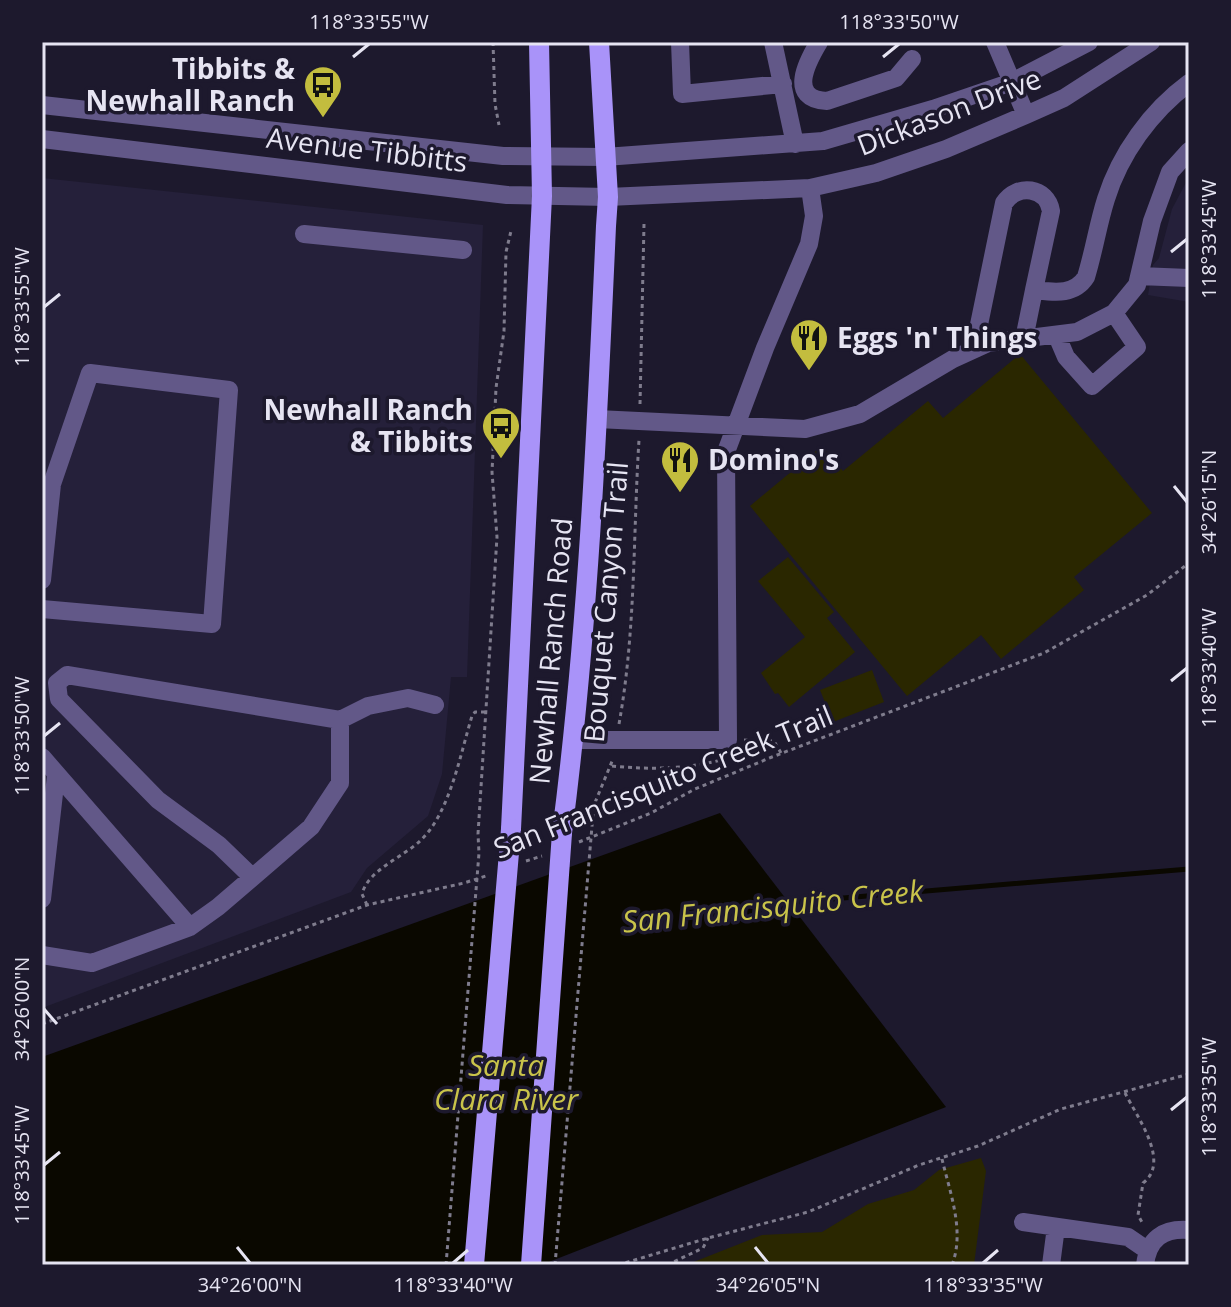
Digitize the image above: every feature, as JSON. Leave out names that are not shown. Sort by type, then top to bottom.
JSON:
[{"type":"main road","name":"Newhall Ranch Road","points":[[474,1265],[511,829],[542,196],[539,42]]},
{"type":"main road","name":"Newhall Ranch Road","points":[[531,1265],[597,419],[608,197],[599,42]]},
{"type":"street","points":[[680,42],[682,94],[783,84]]},
{"type":"street","points":[[773,42],[795,144]]},
{"type":"street","points":[[819,42],[802,74],[806,90],[819,101],[896,78],[912,59]]},
{"type":"street","points":[[995,42],[1026,115]]},
{"type":"street","name":"Dickason Drive","points":[[605,157],[823,141],[1012,82],[1089,42]]},
{"type":"street","name":"Dickason Drive","points":[[608,197],[810,188],[876,173],[946,149],[1064,98],[1151,42]]},
{"type":"street","points":[[1034,290],[1066,291],[1082,284],[1107,197],[1122,162],[1139,134],[1168,100],[1189,83]]},
{"type":"street","name":"Avenue Tibbitts","points":[[42,105],[503,156],[605,157]]},
{"type":"street","name":"Avenue Tibbitts","points":[[42,139],[493,193],[608,197]]},
{"type":"street","points":[[597,419],[805,429],[860,414],[988,343],[1077,332],[1114,313],[1137,285],[1152,221],[1170,172],[1189,151]]},
{"type":"street","points":[[574,740],[728,740],[726,452],[809,244],[814,216],[810,188]]},
{"type":"street","points":[[974,349],[1004,203],[1017,191],[1031,190],[1044,194],[1050,201],[1051,211],[1024,339]]},
{"type":"street","points":[[304,234],[463,250]]},
{"type":"street","points":[[1139,276],[1188,273]]},
{"type":"street","points":[[1057,336],[1066,357],[1092,386],[1137,347],[1114,313]]},
{"type":"street","points":[[42,580],[52,484],[90,373],[229,390],[212,624],[42,609]]},
{"type":"street","points":[[252,877],[219,845],[158,800],[59,699],[57,683],[67,675],[340,720],[368,706],[408,698],[435,705]]},
{"type":"street","points":[[42,955],[92,963],[190,927],[218,907],[311,827],[340,783],[340,720]]},
{"type":"street","points":[[42,757],[190,927]]},
{"type":"street","points":[[42,899],[56,776]]},
{"type":"street","points":[[1023,1222],[1128,1237],[1149,1251],[1166,1232],[1189,1230]]},
{"type":"street","points":[[1051,1265],[1056,1227]]},
{"type":"path","points":[[493,42],[495,104],[499,125]]},
{"type":"path","name":"Bouquet Canyon Trail","points":[[555,1265],[594,805],[612,766],[625,693],[640,422],[644,224]]},
{"type":"path","points":[[446,1265],[479,853],[497,537],[492,472],[496,388],[504,331],[506,252],[511,231]]},
{"type":"path","name":"San Francisquito Creek Trail","points":[[524,862],[562,844],[651,813],[695,789],[781,753],[1044,653],[1147,595],[1189,563]]},
{"type":"path","points":[[367,905],[362,894],[367,882],[419,842],[438,818],[472,716],[475,712],[486,712]]},
{"type":"path","points":[[728,740],[774,741]]},
{"type":"path","points":[[774,741],[781,753]]},
{"type":"path","points":[[612,766],[640,769],[698,767],[745,754],[774,741]]},
{"type":"path","name":"San Francisquito Creek Trail","points":[[42,1024],[367,905],[494,873]]},
{"type":"path","points":[[618,1265],[808,1212],[893,1175],[991,1141],[1061,1109],[1189,1074]]},
{"type":"path","points":[[1125,1093],[1152,1147],[1155,1163],[1151,1176],[1143,1183],[1138,1215],[1149,1251]]},
{"type":"path","points":[[942,1159],[957,1219],[952,1265]]},
{"type":"path","points":[[667,1265],[703,1248],[708,1238]]},
{"type":"shaded area","points":[[1189,177],[1189,302],[1148,295],[1153,265],[1159,258],[1172,209]]},
{"type":"shaded area","points":[[42,178],[483,225],[467,677],[451,677],[442,774],[428,816],[367,868],[351,892],[42,1008]]},
{"type":"shaded area","points":[[1020,354],[1152,513],[1074,577],[1084,590],[1001,659],[981,635],[907,696],[750,506],[822,446],[843,471],[928,401],[943,418]]},
{"type":"shaded area","points":[[788,557],[834,612],[827,618],[855,652],[789,707],[778,693],[775,694],[761,673],[805,637],[758,581]]},
{"type":"shaded area","points":[[872,670],[884,702],[833,722],[820,690]]},
{"type":"shaded area","points":[[981,1158],[986,1171],[974,1265],[686,1265],[762,1235],[822,1232],[868,1204],[914,1190],[939,1170]]},
{"type":"water","name":"Santa Clara River","points":[[720,813],[946,1107],[541,1265],[42,1265],[42,1057]]},
{"type":"waterway","name":"San Francisquito Creek","points":[[784,903],[1189,869]]},
{"type":"place","name":"Tibbits & Newhall Ranch","points":[[323,119]]},
{"type":"place","name":"Eggs 'n' Things","points":[[809,372]]},
{"type":"place","name":"Newhall Ranch & Tibbits","points":[[501,460]]},
{"type":"place","name":"Domino's","points":[[680,494]]}]
